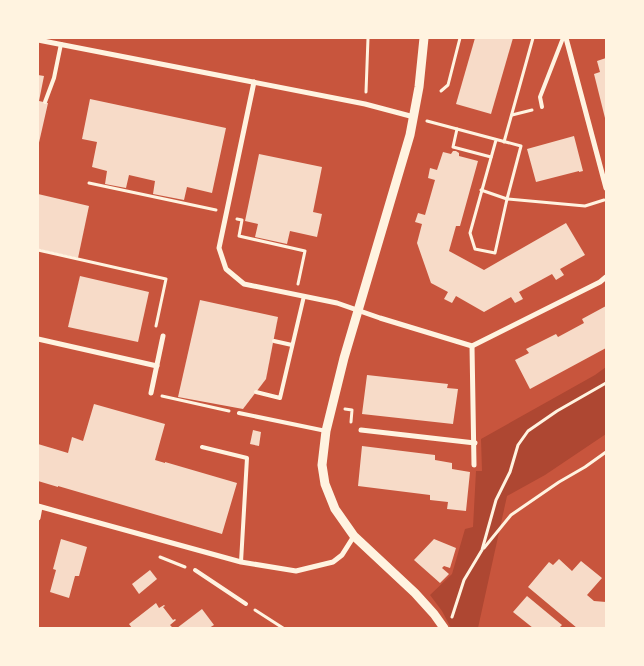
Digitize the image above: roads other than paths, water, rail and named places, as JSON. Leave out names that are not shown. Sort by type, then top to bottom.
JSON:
[{"type":"street","points":[[424,38],[414,117],[406,150],[344,358],[326,431],[322,465],[325,484],[336,510],[354,536],[415,593],[444,628]]},
{"type":"street","points":[[564,38],[606,188]]},
{"type":"street","points":[[38,40],[365,104],[414,117]]},
{"type":"street","points":[[254,82],[219,248],[226,269],[244,284],[337,303],[472,346],[600,282],[606,277]]},
{"type":"street","points":[[151,393],[163,336]]},
{"type":"street","points":[[38,340],[157,366]]},
{"type":"street","points":[[472,346],[474,465]]},
{"type":"street","points":[[361,430],[475,443]]},
{"type":"street","points":[[38,518],[39,506],[241,562],[296,571],[333,562],[342,555],[354,536]]},
{"type":"lane","points":[[542,107],[540,97],[564,38]]},
{"type":"lane","points":[[46,102],[54,78],[61,44]]},
{"type":"lane","points":[[256,392],[280,398],[304,296]]},
{"type":"lane","points":[[274,341],[292,345]]},
{"type":"lane","points":[[239,413],[326,431]]},
{"type":"lane","points":[[202,447],[247,458],[241,562]]},
{"type":"lane","points":[[195,570],[246,604]]}]
